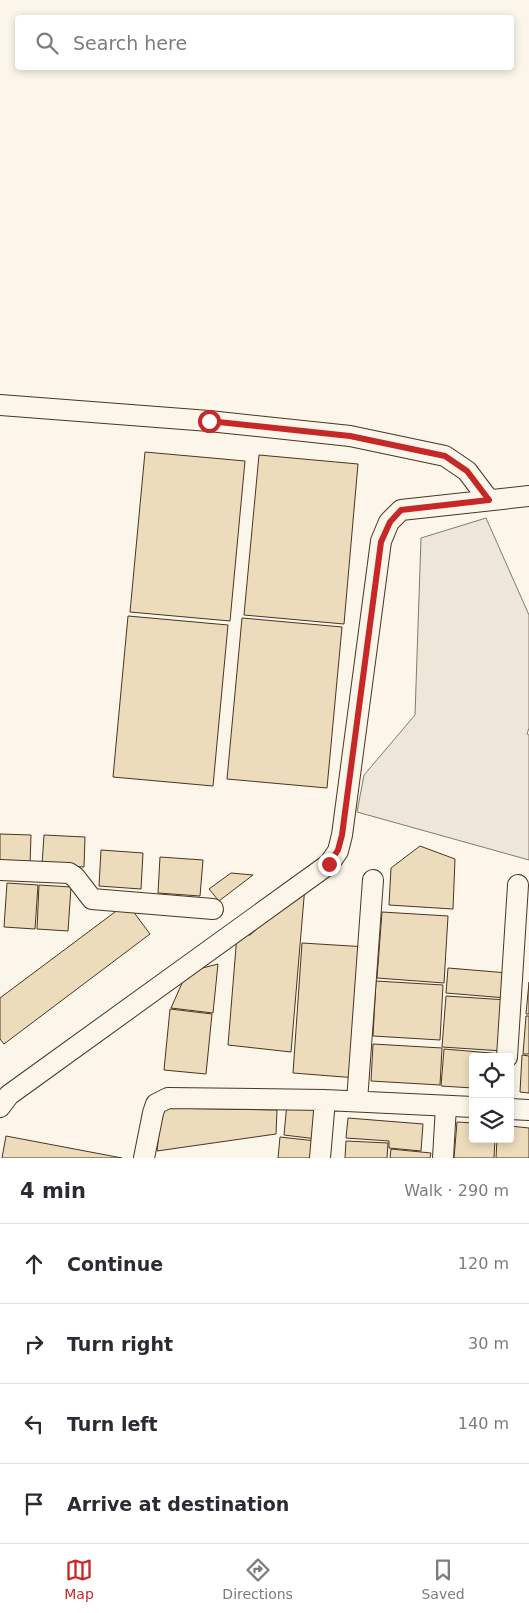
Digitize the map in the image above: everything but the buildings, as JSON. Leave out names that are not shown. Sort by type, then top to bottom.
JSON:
[{"type":"street","points":[[0,405],[209,421],[350,436],[445,456],[467,471],[489,500]]},
{"type":"street","points":[[3,1099],[329,864],[338,850],[342,835],[381,542],[390,522],[401,510],[529,496]]},
{"type":"street","points":[[0,870],[69,873],[75,876],[92,899],[212,909]]},
{"type":"street","points":[[357,1102],[373,880]]},
{"type":"street","points":[[507,1053],[518,885]]},
{"type":"street","points":[[144,1158],[156,1104],[168,1098],[325,1100],[469,1107]]},
{"type":"street","points":[[320,1158],[325,1100]]},
{"type":"street","points":[[443,1158],[446,1106]]},
{"type":"street","points":[[514,1109],[529,1110]]},
{"type":"shaded area","points":[[486,518],[529,615],[529,728],[527,734],[529,735],[529,860],[357,812],[364,775],[415,715],[421,538]]},
{"type":"route","points":[[209,421],[350,436],[445,456],[467,471],[489,500],[401,510],[390,522],[381,542],[342,835],[338,850],[329,864]]}]
